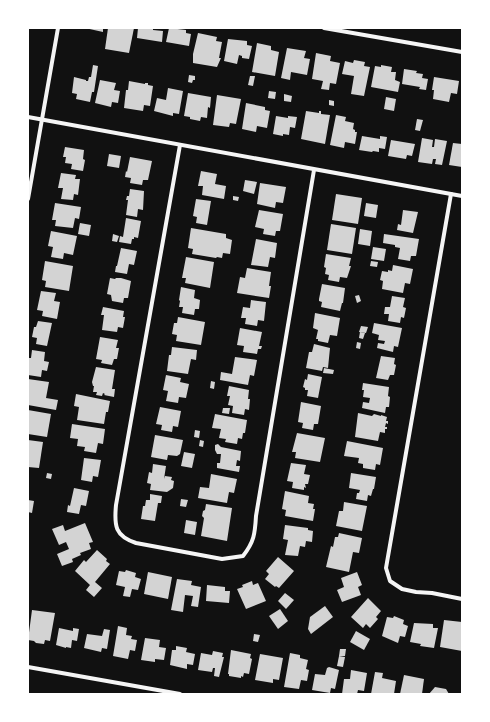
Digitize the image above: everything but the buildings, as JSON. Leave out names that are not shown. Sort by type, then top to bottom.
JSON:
[{"type":"street","points":[[28,199],[58,28]]},
{"type":"street","points":[[324,28],[462,52]]},
{"type":"street","points":[[28,117],[462,196]]},
{"type":"street","points":[[180,145],[116,505],[115,521],[119,533],[126,540],[136,543],[222,559],[243,556],[252,544],[256,530],[256,516],[314,170]]},
{"type":"street","points":[[451,194],[386,568],[390,581],[402,588],[416,592],[432,593],[462,599]]},
{"type":"street","points":[[28,667],[180,694]]}]
